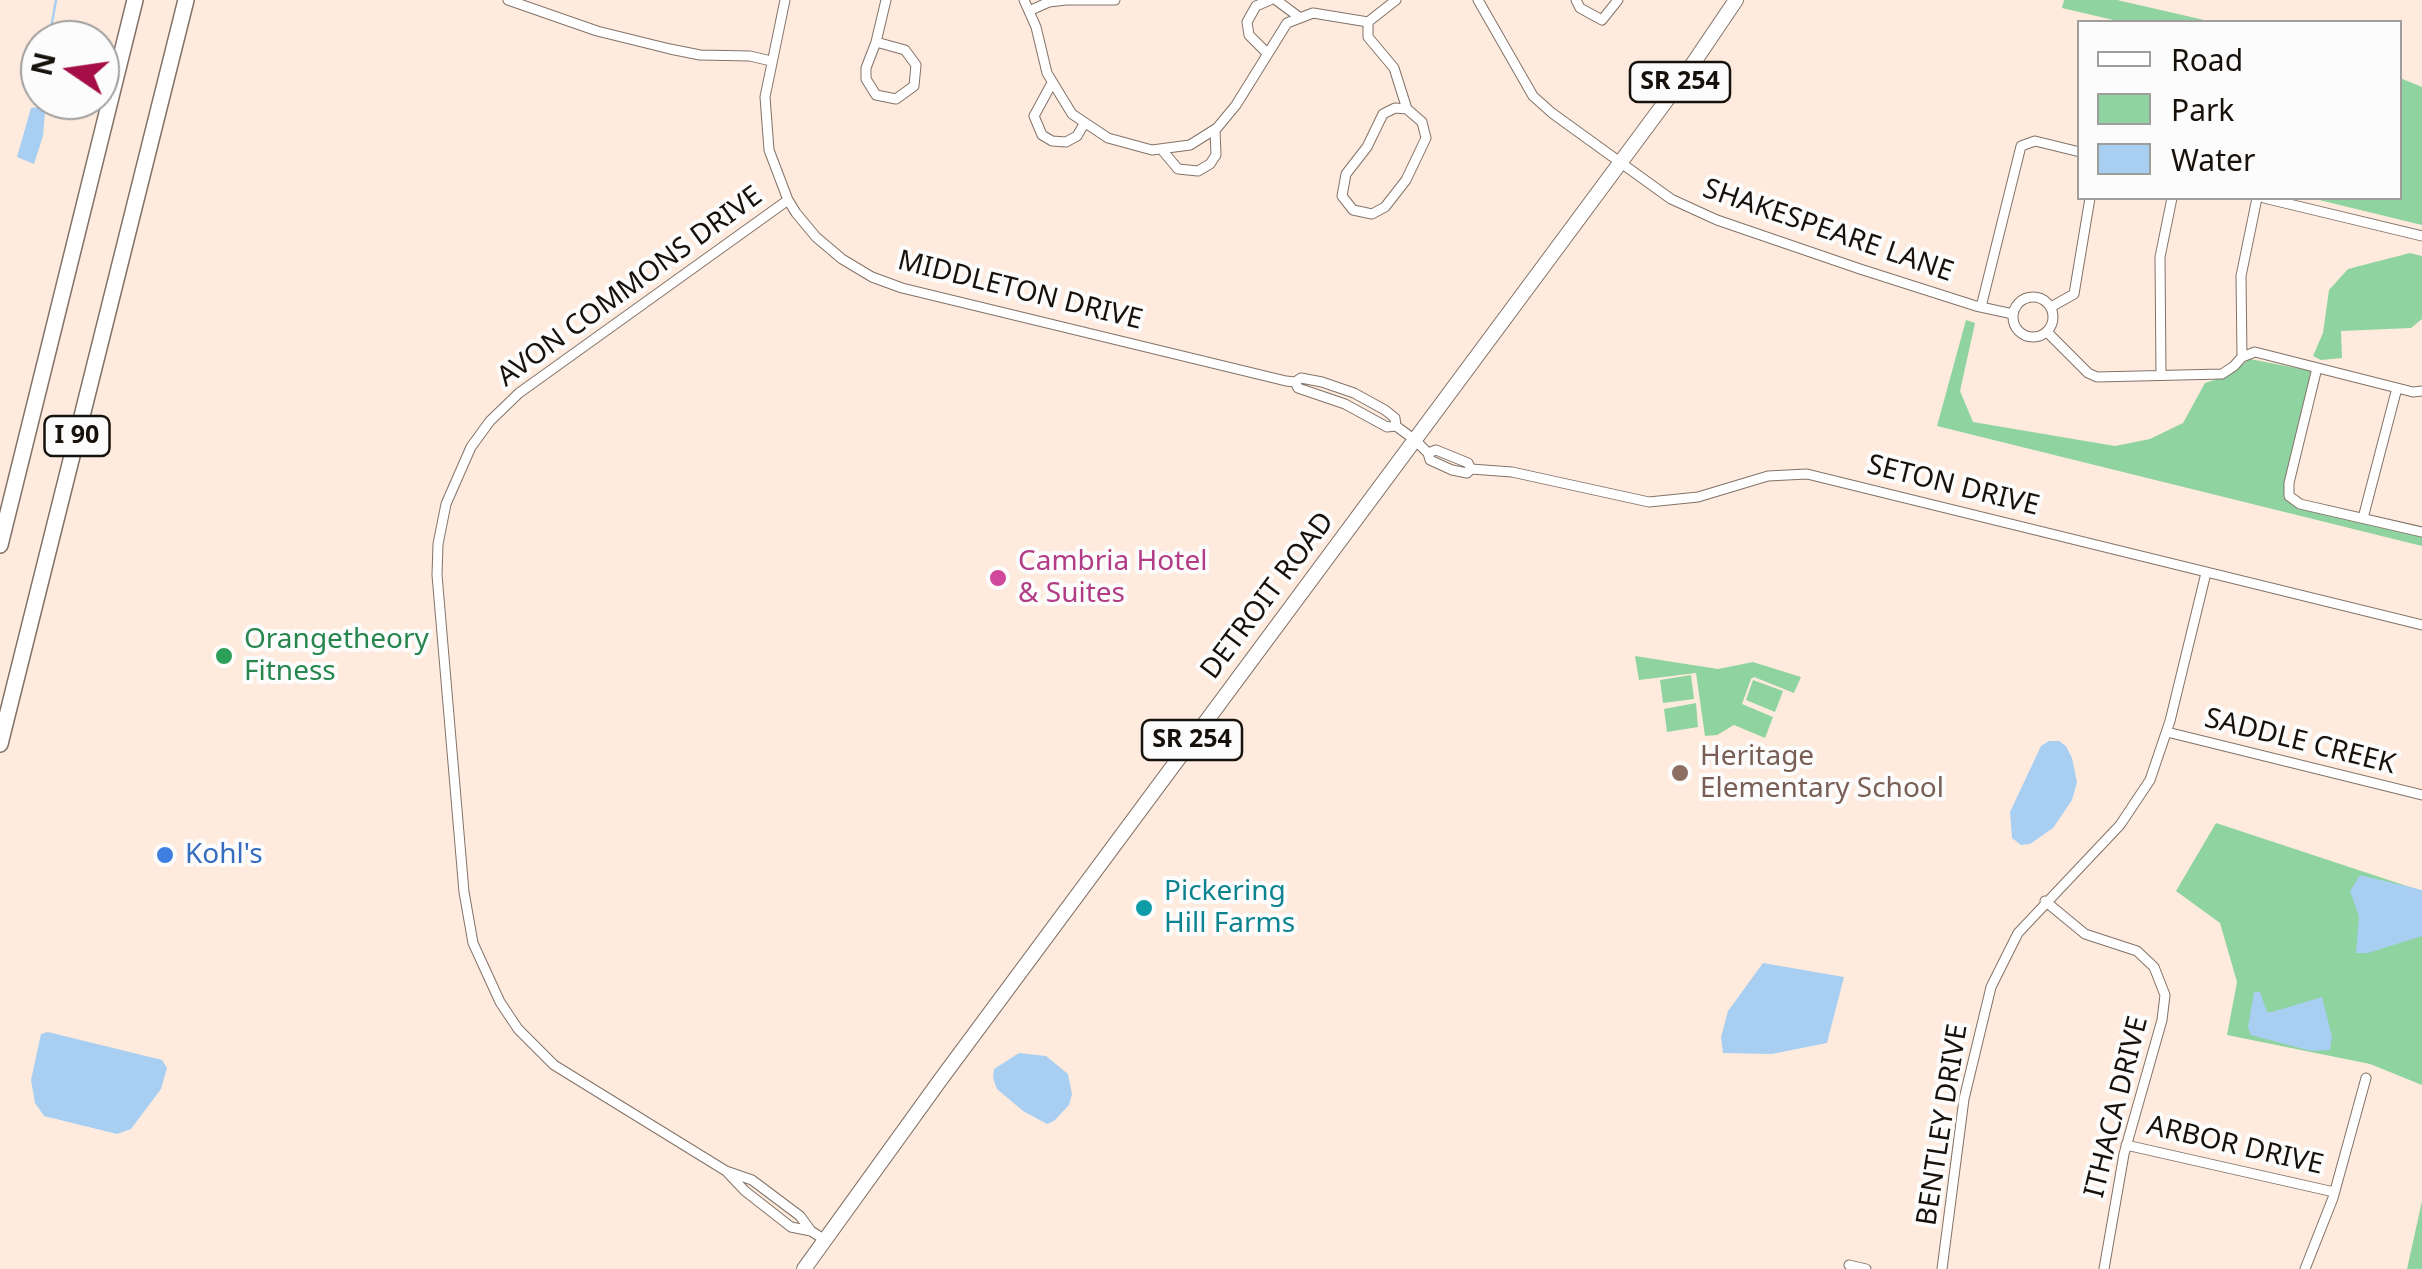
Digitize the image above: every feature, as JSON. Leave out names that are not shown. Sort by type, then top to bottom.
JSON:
[{"type":"highway","name":"I 90","points":[[0,546],[135,0]]},
{"type":"highway","name":"I 90","points":[[0,744],[186,0]]},
{"type":"main road","name":"DETROIT ROAD","points":[[804,1269],[1621,162],[1736,0]]},
{"type":"street","points":[[508,0],[597,32],[700,55],[750,56],[771,62]]},
{"type":"street","name":"MIDDLETON DRIVE","points":[[785,0],[771,62],[765,122],[774,166],[788,200],[827,247],[857,269],[887,283],[1295,382],[1298,388],[1345,404],[1386,428],[1396,426],[1415,440]]},
{"type":"street","points":[[876,42],[904,50],[916,66],[914,86],[896,100],[876,95],[866,80],[886,0]]},
{"type":"street","points":[[1024,0],[1052,84],[1062,102],[1084,124],[1119,143],[1162,150],[1190,145],[1215,130],[1236,105],[1287,23],[1322,12],[1368,22]]},
{"type":"street","points":[[1029,11],[1048,2],[1115,0]]},
{"type":"street","points":[[1267,53],[1249,35],[1246,22],[1256,6],[1273,0],[1299,17]]},
{"type":"street","points":[[1368,22],[1396,0]]},
{"type":"street","name":"SHAKESPEARE LANE","points":[[1478,0],[1533,96],[1552,114],[1671,199],[1717,220],[2012,314]]},
{"type":"street","points":[[1576,0],[1580,8],[1602,20],[1618,0]]},
{"type":"street","points":[[1368,22],[1368,38],[1394,68],[1408,108],[1422,122],[1426,138],[1406,180],[1379,212],[1353,210],[1342,196],[1346,174],[1367,147],[1383,114],[1395,108],[1408,108]]},
{"type":"street","points":[[1052,84],[1034,116],[1042,135],[1066,142],[1084,124]]},
{"type":"street","points":[[1162,150],[1178,169],[1198,171],[1216,155],[1215,130]]},
{"type":"street","points":[[1981,307],[2021,146],[2034,141],[2077,151]]},
{"type":"street","name":"AVON COMMONS DRIVE","points":[[788,200],[504,406],[471,447],[455,479],[438,544],[437,576],[464,892],[469,928],[487,978],[518,1029],[554,1064],[726,1171],[752,1180],[825,1240]]},
{"type":"street","points":[[2090,200],[2074,294],[2050,307],[2052,320],[2047,332],[2088,373],[2222,374],[2242,357],[2255,352],[2422,392]]},
{"type":"street","points":[[2162,375],[2160,257],[2172,200]]},
{"type":"street","points":[[2242,357],[2241,276],[2260,200]]},
{"type":"street","points":[[2269,200],[2422,236]]},
{"type":"street","name":"SHAKESPEARE LANE","points":[[2047,332],[2034,337],[2024,335],[2016,328],[2012,314],[2016,304],[2028,297],[2042,299],[2050,307]]},
{"type":"street","points":[[2317,368],[2289,496],[2300,504],[2422,532]]},
{"type":"street","points":[[2363,518],[2397,388]]},
{"type":"street","name":"SETON DRIVE","points":[[1415,440],[1430,460],[1452,470],[1512,472],[1640,502],[1698,497],[1768,476],[1807,474],[2422,624]]},
{"type":"street","name":"BENTLEY DRIVE","points":[[1942,1269],[1964,1099],[1989,994],[2010,945],[2141,798],[2167,732],[2206,573]]},
{"type":"street","name":"SADDLE CREEK","points":[[2167,732],[2422,795]]},
{"type":"street","name":"ITHACA DRIVE","points":[[2046,901],[2085,934],[2137,951],[2162,983],[2165,1006],[2126,1144],[2104,1269]]},
{"type":"street","points":[[2305,1269],[2334,1192],[2366,1078]]},
{"type":"street","name":"ARBOR DRIVE","points":[[2126,1144],[2334,1192]]},
{"type":"street","points":[[1849,1266],[1866,1269]]},
{"type":"green space","points":[[2064,0],[2117,0],[2204,20],[2113,20],[2062,8]]},
{"type":"green space","points":[[2402,79],[2422,87],[2422,225],[2319,200],[2402,200]]},
{"type":"green space","points":[[2410,253],[2422,256],[2422,319],[2411,328],[2341,331],[2342,358],[2321,360],[2313,356],[2323,333],[2329,290],[2348,269]]},
{"type":"green space","points":[[1966,320],[1975,323],[1960,391],[1973,422],[2115,446],[2150,439],[2183,423],[2205,383],[2223,377],[2250,359],[2312,371],[2285,497],[2422,535],[2422,546],[1937,426]]},
{"type":"green space","points":[[1635,656],[1718,669],[1753,662],[1801,677],[1794,693],[1751,679],[1742,704],[1773,717],[1765,738],[1734,725],[1717,735],[1705,736],[1696,673],[1639,680]]},
{"type":"green space","points":[[1691,675],[1694,699],[1663,703],[1660,680]]},
{"type":"green space","points":[[1753,680],[1783,691],[1775,712],[1746,700]]},
{"type":"green space","points":[[1696,703],[1698,727],[1667,732],[1664,709]]},
{"type":"green space","points":[[2216,823],[2422,891],[2422,1085],[2370,1064],[2227,1035],[2237,982],[2220,923],[2176,891]]},
{"type":"green space","points":[[2422,1201],[2422,1269],[2407,1269]]},
{"type":"water","points":[[28,120],[44,120],[34,164],[17,157]]},
{"type":"water","points":[[2049,741],[2066,746],[2077,782],[2072,800],[2053,828],[2030,844],[2021,845],[2012,838],[2010,812],[2041,746]]},
{"type":"water","points":[[2360,875],[2422,890],[2422,936],[2356,953],[2359,916],[2350,891]]},
{"type":"water","points":[[1763,963],[1844,977],[1827,1043],[1772,1054],[1723,1053],[1721,1037],[1728,1011]]},
{"type":"water","points":[[2254,992],[2260,992],[2267,1012],[2322,997],[2332,1037],[2330,1050],[2311,1051],[2251,1035],[2248,1027]]},
{"type":"water","points":[[48,1032],[162,1060],[167,1068],[161,1089],[131,1129],[117,1134],[44,1116],[35,1103],[31,1080],[41,1034]]},
{"type":"water","points":[[1019,1053],[1046,1056],[1068,1074],[1072,1094],[1069,1105],[1054,1121],[1047,1124],[1023,1111],[997,1089],[994,1069]]},
{"type":"waterway","points":[[52,20],[56,0]]},
{"type":"place","name":"Cambria Hotel & Suites","points":[[998,578]]},
{"type":"place","name":"Orangetheory Fitness","points":[[224,656]]},
{"type":"place","name":"Heritage Elementary School","points":[[1680,773]]},
{"type":"place","name":"Kohl's","points":[[165,855]]},
{"type":"place","name":"Pickering Hill Farms","points":[[1144,908]]}]
